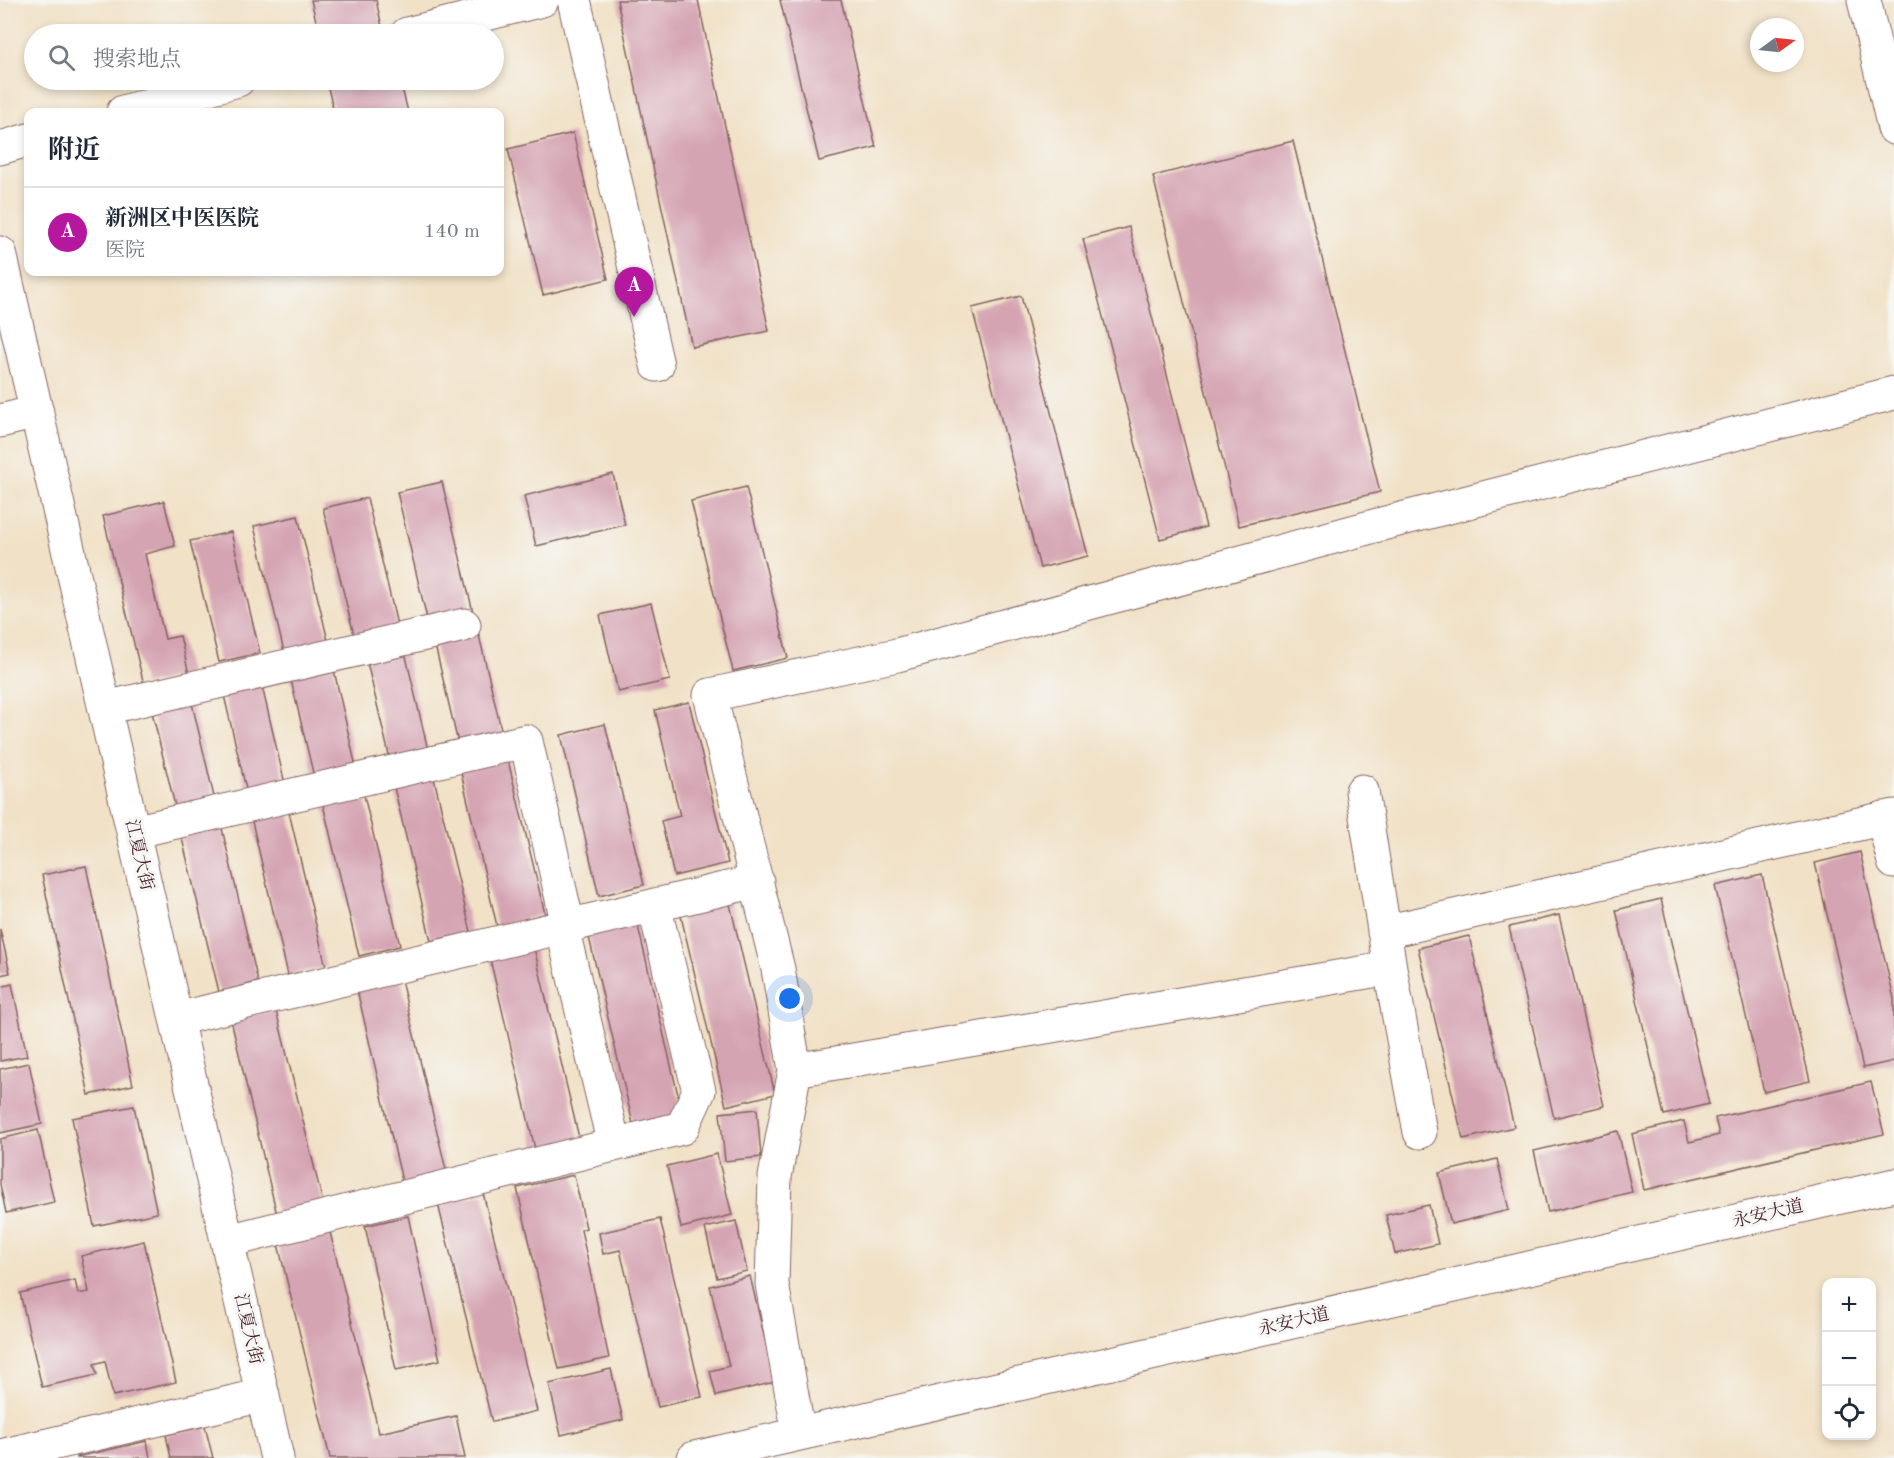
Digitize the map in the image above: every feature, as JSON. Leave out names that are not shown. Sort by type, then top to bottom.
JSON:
[{"type":"street","points":[[447,24],[542,0]]},
{"type":"street","points":[[574,0],[657,364]]},
{"type":"street","points":[[1864,0],[1889,84],[1894,128]]},
{"type":"street","points":[[137,108],[202,90]]},
{"type":"street","points":[[0,148],[24,141]]},
{"type":"street","name":"江夏大街","points":[[0,253],[277,1458]]},
{"type":"street","points":[[799,1434],[772,1284],[775,1177],[795,1070],[778,969],[710,695],[897,655],[1378,525],[1894,393]]},
{"type":"street","points":[[0,421],[37,412]]},
{"type":"street","points":[[105,708],[464,626]]},
{"type":"street","points":[[133,832],[526,741],[614,1145]]},
{"type":"street","points":[[1362,791],[1390,968],[1420,1132]]},
{"type":"street","points":[[1384,932],[1889,817],[1894,862]]},
{"type":"street","points":[[176,1019],[758,881]]},
{"type":"street","points":[[228,1241],[682,1128],[699,1091],[654,905]]},
{"type":"street","points":[[795,1070],[1390,968]]},
{"type":"street","name":"永安大道","points":[[694,1458],[1894,1185]]},
{"type":"street","points":[[0,1456],[263,1395]]},
{"type":"building","points":[[311,0],[376,0],[381,24],[317,24]]},
{"type":"building","points":[[617,0],[698,0],[769,331],[692,347]]},
{"type":"building","points":[[780,0],[841,0],[876,147],[819,161]]},
{"type":"building","points":[[328,90],[402,90],[407,108],[333,108]]},
{"type":"building","points":[[573,133],[608,279],[543,295],[508,149]]},
{"type":"building","points":[[1293,141],[1380,492],[1239,526],[1153,176]]},
{"type":"building","points":[[1129,227],[1206,527],[1160,539],[1083,239]]},
{"type":"building","points":[[1021,296],[1088,556],[1040,568],[972,308]]},
{"type":"building","points":[[613,474],[625,525],[536,546],[524,496]]},
{"type":"building","points":[[442,482],[473,612],[428,623],[397,492]]},
{"type":"building","points":[[746,487],[788,658],[733,671],[691,501]]},
{"type":"building","points":[[367,498],[398,629],[355,639],[323,508]]},
{"type":"building","points":[[164,501],[175,546],[145,554],[165,639],[180,636],[189,674],[144,685],[103,516]]},
{"type":"building","points":[[298,516],[329,645],[285,656],[254,526]]},
{"type":"building","points":[[231,532],[260,653],[219,662],[190,541]]},
{"type":"building","points":[[651,603],[670,680],[618,692],[600,615]]},
{"type":"building","points":[[478,631],[502,733],[458,743],[434,641]]},
{"type":"building","points":[[404,648],[428,750],[390,759],[366,658]]},
{"type":"building","points":[[333,666],[356,767],[314,777],[290,676]]},
{"type":"building","points":[[261,682],[285,784],[247,793],[223,691]]},
{"type":"building","points":[[191,699],[215,801],[176,810],[151,708]]},
{"type":"building","points":[[689,702],[728,863],[674,876],[661,821],[680,816],[655,710]]},
{"type":"building","points":[[605,724],[644,885],[599,896],[561,735]]},
{"type":"building","points":[[506,752],[545,914],[497,926],[459,764]]},
{"type":"building","points":[[432,770],[471,932],[431,941],[392,779]]},
{"type":"building","points":[[362,787],[400,946],[359,956],[321,796]]},
{"type":"building","points":[[287,804],[326,967],[288,975],[250,813]]},
{"type":"building","points":[[220,820],[258,982],[219,992],[180,830]]},
{"type":"building","points":[[1860,852],[1894,999],[1894,1061],[1863,1068],[1815,863]]},
{"type":"building","points":[[86,866],[133,1085],[89,1095],[42,875]]},
{"type":"building","points":[[1762,875],[1810,1081],[1764,1092],[1715,886]]},
{"type":"building","points":[[1661,899],[1709,1104],[1664,1115],[1616,910]]},
{"type":"building","points":[[729,900],[775,1094],[726,1106],[680,912]]},
{"type":"building","points":[[1559,915],[1604,1106],[1554,1118],[1509,927]]},
{"type":"building","points":[[637,922],[683,1116],[634,1128],[588,933]]},
{"type":"building","points":[[0,929],[10,973],[0,975]]},
{"type":"building","points":[[1469,936],[1514,1127],[1463,1139],[1418,948]]},
{"type":"building","points":[[534,948],[580,1142],[536,1153],[490,959]]},
{"type":"building","points":[[401,980],[447,1174],[403,1185],[357,990]]},
{"type":"building","points":[[12,984],[27,1056],[0,1061],[0,987]]},
{"type":"building","points":[[276,1010],[323,1203],[277,1215],[231,1020]]},
{"type":"building","points":[[29,1063],[42,1124],[0,1133],[0,1069]]},
{"type":"building","points":[[1871,1082],[1884,1134],[1644,1190],[1632,1134],[1684,1121],[1689,1142],[1719,1135],[1715,1118]]},
{"type":"building","points":[[134,1106],[157,1213],[94,1226],[72,1118]]},
{"type":"building","points":[[757,1109],[761,1157],[725,1161],[720,1113]]},
{"type":"building","points":[[38,1130],[54,1202],[6,1213],[0,1184],[0,1139]]},
{"type":"building","points":[[1618,1131],[1632,1192],[1548,1212],[1534,1151]]},
{"type":"building","points":[[717,1154],[732,1215],[681,1228],[667,1166]]},
{"type":"building","points":[[1497,1159],[1509,1210],[1451,1224],[1439,1173]]},
{"type":"building","points":[[574,1175],[586,1228],[581,1230],[609,1358],[559,1369],[517,1188]]},
{"type":"building","points":[[483,1193],[537,1411],[492,1422],[438,1204]]},
{"type":"building","points":[[1429,1205],[1438,1244],[1395,1254],[1386,1215]]},
{"type":"building","points":[[408,1216],[440,1360],[396,1370],[365,1226]]},
{"type":"building","points":[[660,1219],[702,1397],[658,1407],[620,1250],[603,1254],[599,1233]]},
{"type":"building","points":[[736,1221],[747,1271],[717,1278],[705,1228]]},
{"type":"building","points":[[330,1232],[379,1433],[456,1416],[465,1458],[330,1458],[278,1244]]},
{"type":"building","points":[[144,1241],[176,1382],[113,1396],[105,1361],[94,1364],[97,1375],[42,1387],[20,1293],[75,1280],[78,1294],[89,1292],[81,1256]]},
{"type":"building","points":[[750,1276],[775,1382],[716,1396],[710,1371],[729,1366],[710,1286]]},
{"type":"building","points":[[611,1369],[623,1420],[561,1435],[549,1384]]},
{"type":"building","points":[[205,1426],[213,1458],[171,1458],[166,1435]]},
{"type":"building","points":[[147,1441],[150,1458],[77,1458],[77,1457]]},
{"type":"place","name":"新洲区中医医院","points":[[634,317]]}]
